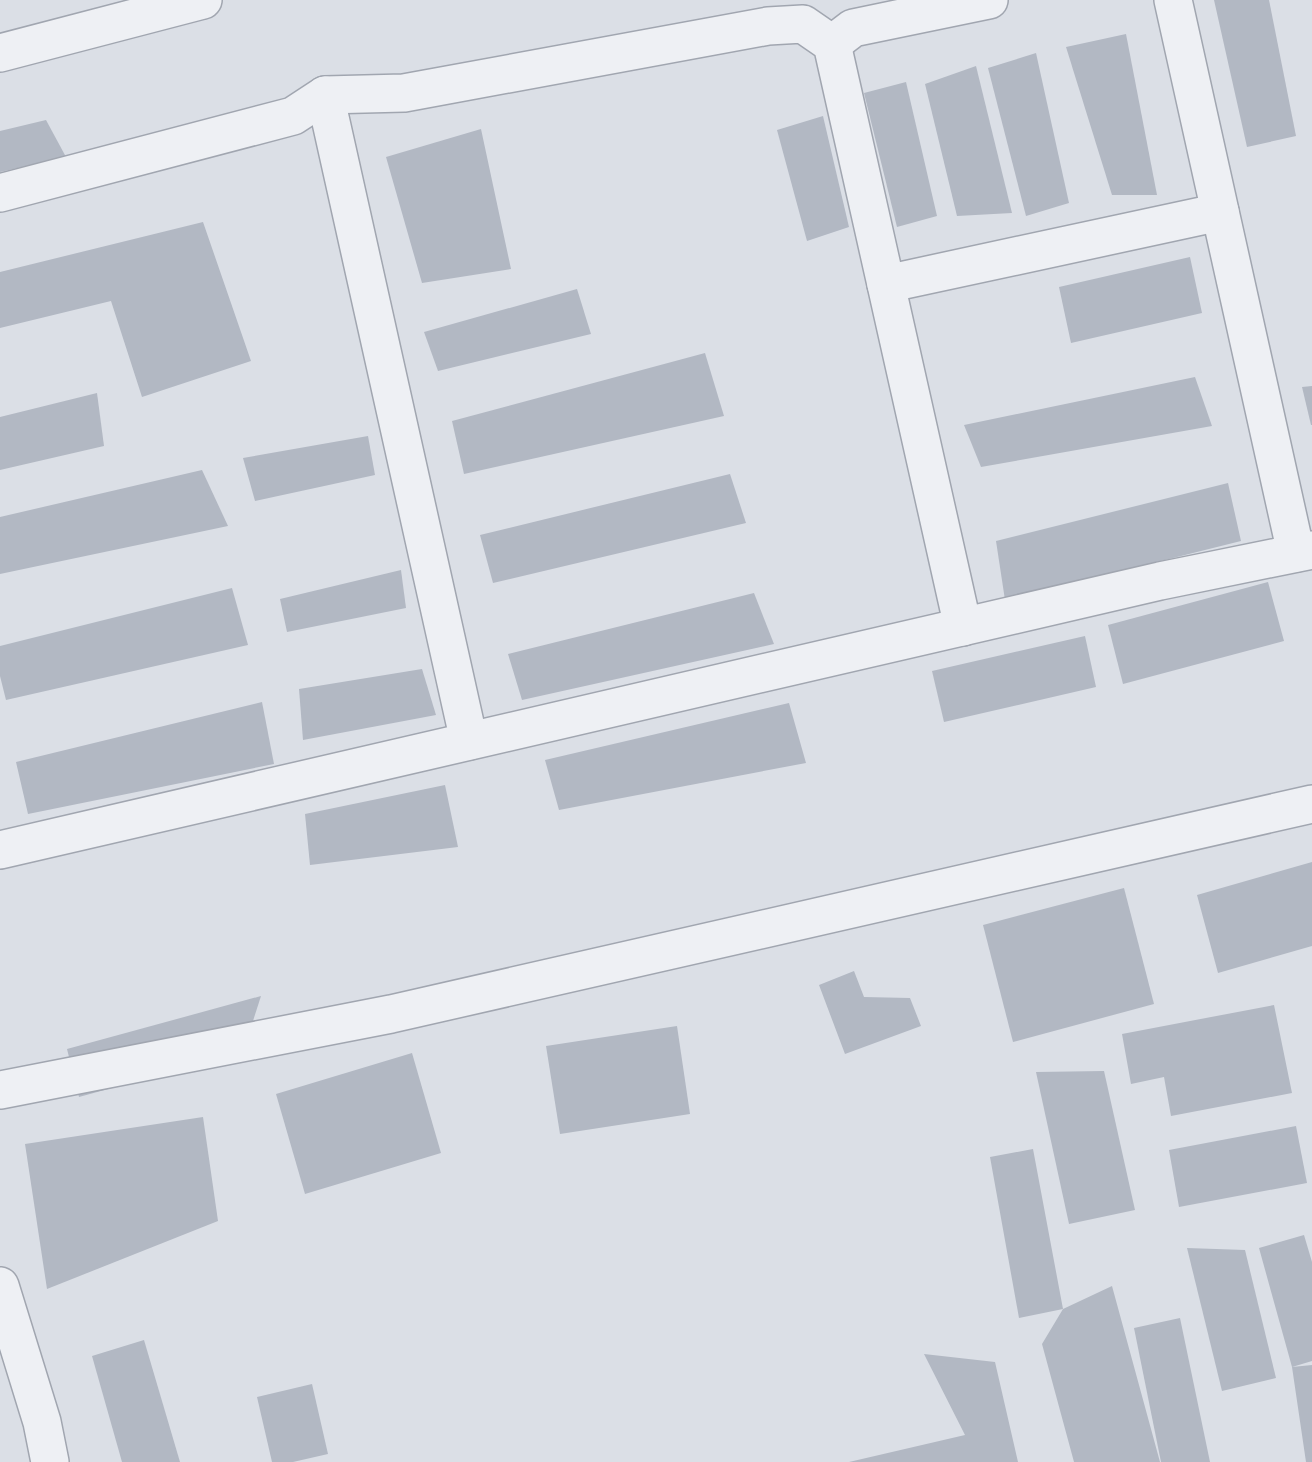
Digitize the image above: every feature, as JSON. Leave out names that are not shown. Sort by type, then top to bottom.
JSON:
[{"type":"street","points":[[0,53],[203,0]]},
{"type":"street","points":[[832,44],[853,29],[989,0]]},
{"type":"street","points":[[0,850],[1160,580],[1304,552],[1220,212],[1173,0]]},
{"type":"street","points":[[0,193],[293,116],[325,95],[404,93],[768,26],[803,24],[832,44],[963,626]]},
{"type":"street","points":[[325,95],[469,741]]},
{"type":"street","points":[[886,284],[1220,212]]},
{"type":"street","points":[[0,1090],[391,1014],[1312,804]]},
{"type":"street","points":[[0,1286],[41,1422],[50,1462]]},
{"type":"building","points":[[1214,0],[1269,0],[1296,136],[1247,147]]},
{"type":"building","points":[[1126,34],[1157,195],[1112,195],[1066,47]]},
{"type":"building","points":[[1036,53],[1069,203],[1026,216],[988,68]]},
{"type":"building","points":[[976,66],[1012,213],[957,216],[925,84]]},
{"type":"building","points":[[906,82],[937,216],[897,227],[864,93]]},
{"type":"building","points":[[823,116],[849,227],[807,241],[777,130]]},
{"type":"building","points":[[46,120],[66,157],[0,172],[0,131]]},
{"type":"building","points":[[481,129],[511,269],[422,283],[386,157]]},
{"type":"building","points":[[203,222],[251,361],[142,397],[111,301],[0,328],[0,272]]},
{"type":"building","points":[[1190,257],[1202,313],[1071,343],[1059,287]]},
{"type":"building","points":[[577,289],[591,334],[438,371],[424,332]]},
{"type":"building","points":[[705,353],[724,416],[464,474],[452,421]]},
{"type":"building","points":[[1195,377],[1212,426],[981,467],[964,425]]},
{"type":"building","points":[[1312,386],[1312,425],[1311,425],[1302,387]]},
{"type":"building","points":[[97,393],[104,446],[0,470],[0,417]]},
{"type":"building","points":[[368,436],[375,475],[255,501],[243,458]]},
{"type":"building","points":[[202,470],[228,526],[0,574],[0,517]]},
{"type":"building","points":[[730,474],[746,523],[493,583],[480,535]]},
{"type":"building","points":[[1228,483],[1241,541],[1005,600],[996,541]]},
{"type":"building","points":[[401,570],[406,608],[287,632],[280,599]]},
{"type":"building","points":[[1268,582],[1284,641],[1123,684],[1108,625]]},
{"type":"building","points":[[232,588],[248,645],[6,700],[0,676],[0,646]]},
{"type":"building","points":[[754,593],[774,644],[522,700],[508,654]]},
{"type":"building","points":[[1085,636],[1096,687],[944,722],[932,671]]},
{"type":"building","points":[[422,669],[436,715],[303,740],[299,689]]},
{"type":"building","points":[[262,702],[274,764],[28,814],[16,762]]},
{"type":"building","points":[[789,703],[806,763],[559,810],[545,760]]},
{"type":"building","points":[[445,785],[458,847],[310,865],[305,814]]},
{"type":"building","points":[[1312,862],[1312,946],[1218,973],[1197,895]]},
{"type":"building","points":[[1124,888],[1154,1004],[1013,1042],[983,925]]},
{"type":"building","points":[[854,971],[864,997],[910,998],[921,1026],[845,1054],[819,985]]},
{"type":"building","points":[[261,996],[243,1052],[79,1097],[67,1049]]},
{"type":"building","points":[[1274,1005],[1292,1093],[1171,1116],[1164,1077],[1131,1084],[1122,1034]]},
{"type":"building","points":[[677,1026],[690,1114],[560,1134],[546,1046]]},
{"type":"building","points":[[412,1053],[441,1153],[305,1194],[276,1094]]},
{"type":"building","points":[[1104,1071],[1135,1210],[1069,1224],[1036,1072]]},
{"type":"building","points":[[203,1117],[218,1221],[47,1289],[25,1144]]},
{"type":"building","points":[[1296,1126],[1307,1183],[1179,1207],[1169,1150]]},
{"type":"building","points":[[1033,1149],[1063,1309],[1019,1318],[990,1157]]},
{"type":"building","points":[[1304,1235],[1312,1262],[1312,1361],[1292,1367],[1259,1248]]},
{"type":"building","points":[[1187,1248],[1245,1250],[1276,1378],[1222,1391]]},
{"type":"building","points":[[1112,1286],[1160,1462],[1074,1462],[1042,1344],[1063,1309]]},
{"type":"building","points":[[1180,1318],[1210,1462],[1161,1462],[1134,1328]]},
{"type":"building","points":[[144,1340],[180,1462],[122,1462],[92,1356]]},
{"type":"building","points":[[924,1354],[995,1362],[1018,1462],[849,1462],[965,1435]]},
{"type":"building","points":[[1312,1365],[1312,1462],[1306,1462],[1292,1367]]},
{"type":"building","points":[[312,1384],[328,1454],[293,1462],[272,1462],[257,1397]]}]
